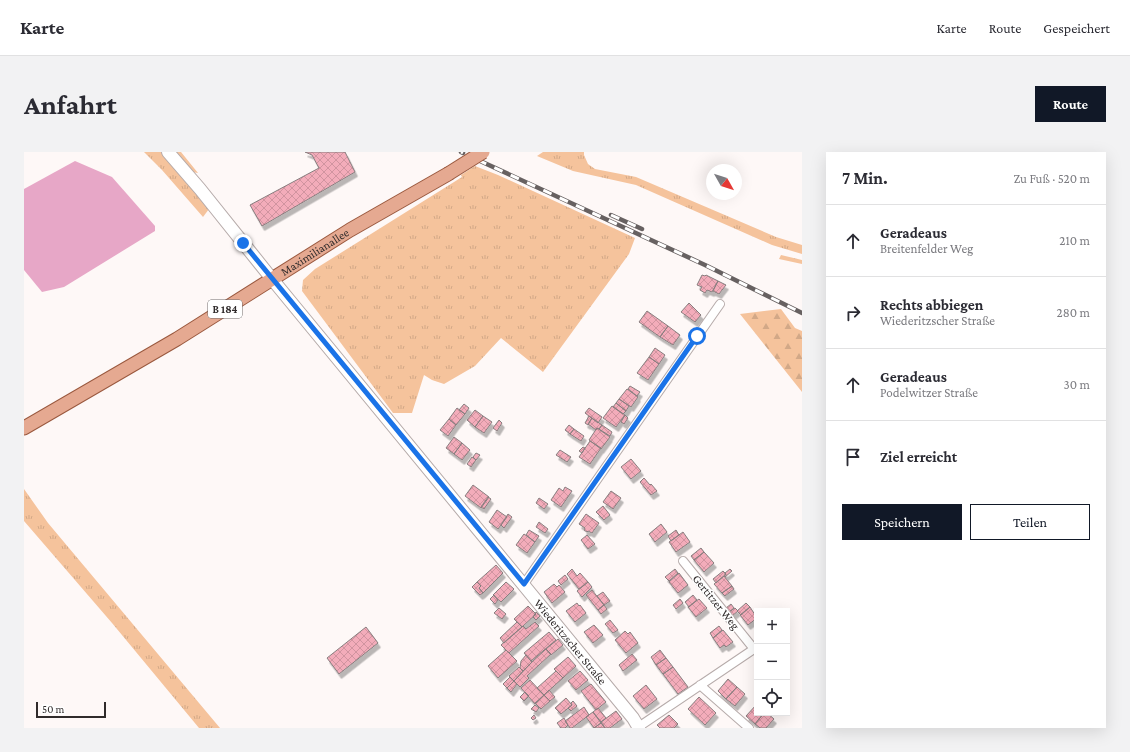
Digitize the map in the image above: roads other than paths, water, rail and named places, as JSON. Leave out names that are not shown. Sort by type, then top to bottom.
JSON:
[{"type":"main road","name":"Maximilianallee","points":[[24,428],[177,339],[350,230],[448,174],[483,152]]},
{"type":"street","name":"Wiederitzscher Straße","points":[[168,152],[524,584],[633,718],[638,728]]},
{"type":"street","points":[[524,584],[720,304]]},
{"type":"street","name":"Gertitzer Weg","points":[[638,728],[754,649],[683,561]]},
{"type":"street","points":[[700,686],[750,728]]},
{"type":"railway","points":[[478,160],[705,265],[802,313]]},
{"type":"railway","points":[[611,215],[642,229]]}]
